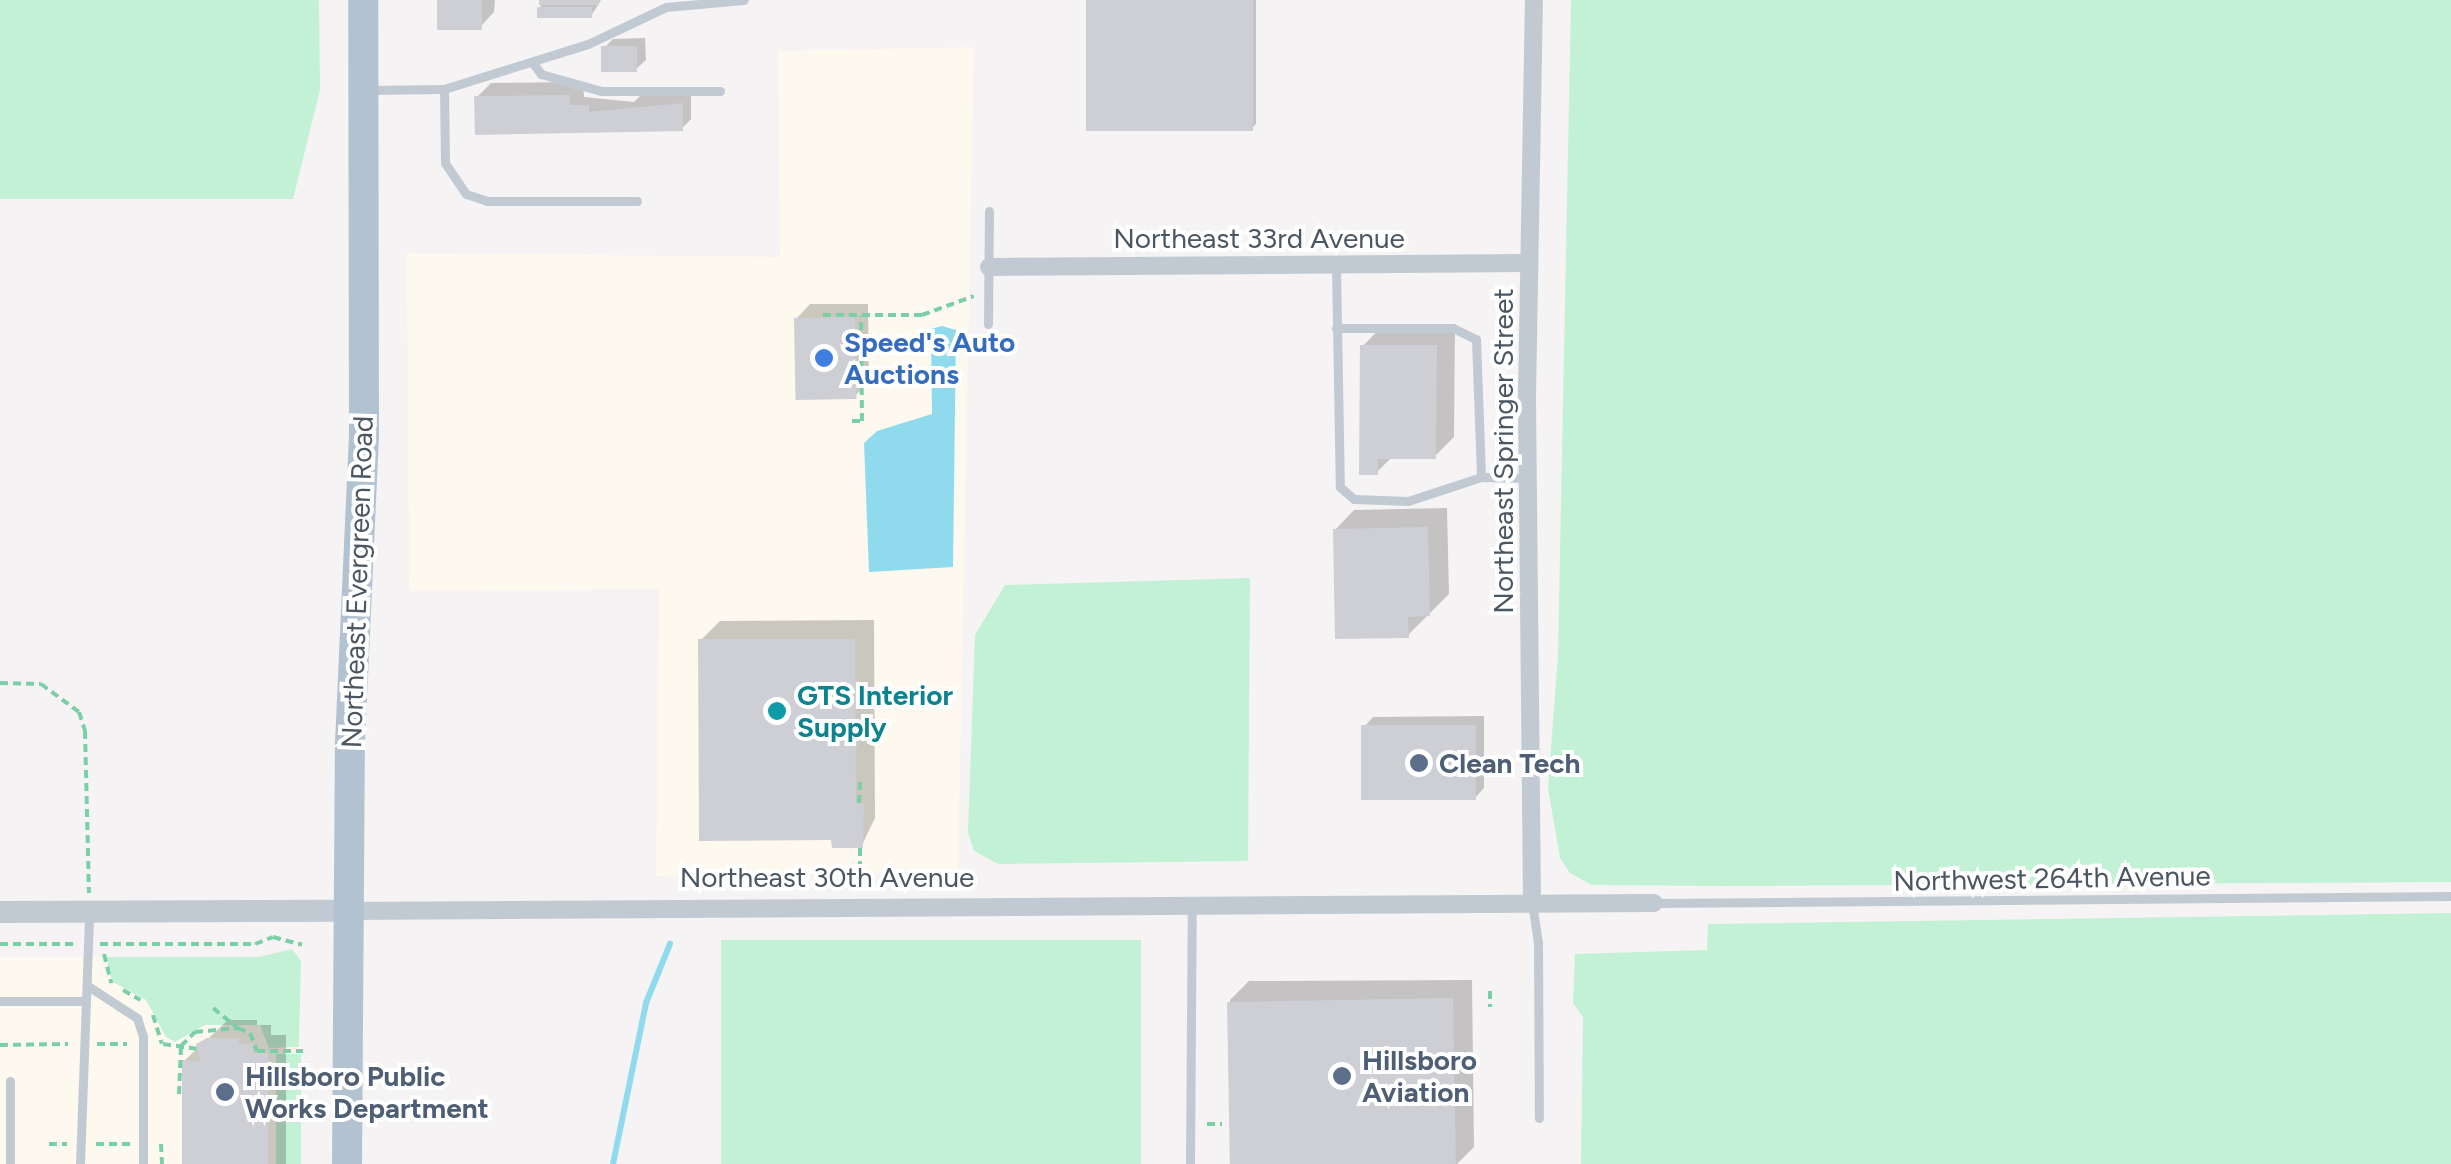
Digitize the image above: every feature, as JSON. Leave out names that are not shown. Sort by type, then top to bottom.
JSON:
[{"type":"main road","name":"Northeast Evergreen Road","points":[[347,1164],[346,910],[364,436],[364,0]]},
{"type":"street","name":"Northeast Springer Street","points":[[1532,902],[1529,263],[1534,0]]},
{"type":"street","name":"Northeast 33rd Avenue","points":[[989,267],[1529,263]]},
{"type":"street","name":"Northeast 30th Avenue","points":[[0,912],[1654,903]]},
{"type":"lane","points":[[364,90],[444,89],[532,62],[666,7],[744,0]]},
{"type":"lane","points":[[532,62],[541,74],[602,91],[720,91]]},
{"type":"lane","points":[[444,89],[445,163],[466,194],[487,201],[637,202]]},
{"type":"lane","points":[[988,324],[989,210]]},
{"type":"lane","points":[[1336,264],[1340,487],[1354,498],[1408,501],[1481,477],[1532,478]]},
{"type":"lane","points":[[1336,328],[1453,328],[1476,340],[1481,477]]},
{"type":"lane","name":"Northwest 264th Avenue","points":[[1654,903],[2451,896]]},
{"type":"lane","points":[[1532,902],[1538,943],[1540,1118]]},
{"type":"lane","points":[[1190,1164],[1192,904]]},
{"type":"lane","points":[[80,1164],[90,912]]},
{"type":"lane","points":[[88,986],[136,1018],[143,1037],[143,1164]]},
{"type":"lane","points":[[0,1001],[86,1001]]},
{"type":"lane","points":[[10,1081],[10,1164]]},
{"type":"path","points":[[823,315],[922,314],[977,296]]},
{"type":"path","points":[[852,422],[862,421],[861,316]]},
{"type":"path","points":[[0,683],[41,684],[79,712],[89,888]]},
{"type":"path","points":[[860,782],[860,803]]},
{"type":"path","points":[[860,848],[860,883]]},
{"type":"path","points":[[0,944],[255,944],[273,937],[302,945]]},
{"type":"path","points":[[1490,991],[1490,1007]]},
{"type":"path","points":[[213,1008],[250,1033],[257,1051],[303,1050]]},
{"type":"path","points":[[179,1094],[180,1050],[195,1032],[238,1028]]},
{"type":"path","points":[[95,1044],[132,1044]]},
{"type":"path","points":[[158,1044],[180,1050],[196,1049]]},
{"type":"path","points":[[1206,1124],[1222,1124]]},
{"type":"path","points":[[49,1144],[71,1144]]},
{"type":"path","points":[[94,1144],[131,1144]]},
{"type":"path","points":[[160,1144],[162,1164]]},
{"type":"shaded area","points":[[974,47],[958,872],[656,876],[659,589],[409,591],[407,253],[780,257],[778,51]]},
{"type":"shaded area","points":[[292,949],[301,961],[299,1164],[0,1164],[0,957],[259,957]]},
{"type":"green space","points":[[0,0],[319,0],[320,90],[293,199],[0,199]]},
{"type":"green space","points":[[1571,0],[2451,0],[2451,882],[1592,885],[1570,873],[1560,858],[1548,788],[1558,655]]},
{"type":"green space","points":[[1250,578],[1248,861],[998,864],[974,851],[968,833],[975,635],[1005,585]]},
{"type":"green space","points":[[2451,913],[2451,1164],[1581,1164],[1583,1017],[1573,1003],[1575,954],[1707,950],[1708,924]]},
{"type":"green space","points":[[721,940],[1141,940],[1141,1164],[721,1164]]},
{"type":"green space","points":[[292,949],[301,961],[299,1047],[269,1048],[260,1025],[205,1025],[175,1042],[166,1037],[146,1000],[113,982],[107,957],[259,957]]},
{"type":"green space","points":[[276,1054],[301,1054],[301,1164],[276,1164]]},
{"type":"water","points":[[942,326],[956,330],[953,567],[869,572],[864,443],[877,431],[932,414],[931,329]]},
{"type":"building","points":[[437,0],[482,0],[482,30],[437,30]]},
{"type":"building","points":[[539,0],[599,0],[599,5],[539,5]]},
{"type":"building","points":[[1086,0],[1253,0],[1253,131],[1086,131]]},
{"type":"building","points":[[537,7],[592,7],[592,18],[537,18]]},
{"type":"building","points":[[601,46],[637,46],[637,72],[601,72]]},
{"type":"building","points":[[570,95],[570,105],[589,105],[589,112],[683,103],[683,131],[475,135],[474,96]]},
{"type":"building","name":"Speed's Auto Auctions","points":[[855,317],[856,399],[795,400],[794,318]]},
{"type":"building","points":[[1360,345],[1437,345],[1436,459],[1378,459],[1378,475],[1359,475]]},
{"type":"building","points":[[1428,527],[1430,616],[1408,617],[1409,638],[1335,639],[1333,529]]},
{"type":"building","name":"GTS Interior Supply","points":[[698,639],[855,639],[856,803],[864,803],[863,848],[832,848],[831,840],[699,841]]},
{"type":"building","name":"Clean Tech","points":[[1361,725],[1476,725],[1476,800],[1361,800]]},
{"type":"building","name":"Hillsboro Aviation","points":[[1453,998],[1456,1164],[1230,1164],[1227,1002]]},
{"type":"building","name":"Hillsboro Public Works Department","points":[[207,1038],[239,1038],[239,1044],[253,1043],[253,1053],[268,1053],[268,1164],[182,1164],[182,1060],[200,1061],[196,1044]]},
{"type":"waterway","points":[[613,1164],[646,1003],[670,944]]},
{"type":"place","name":"Speed's Auto Auctions","points":[[824,358]]},
{"type":"place","name":"GTS Interior Supply","points":[[777,711]]},
{"type":"place","name":"Clean Tech","points":[[1419,763]]},
{"type":"place","name":"Hillsboro Aviation","points":[[1342,1076]]},
{"type":"place","name":"Hillsboro Public Works Department","points":[[225,1092]]}]
